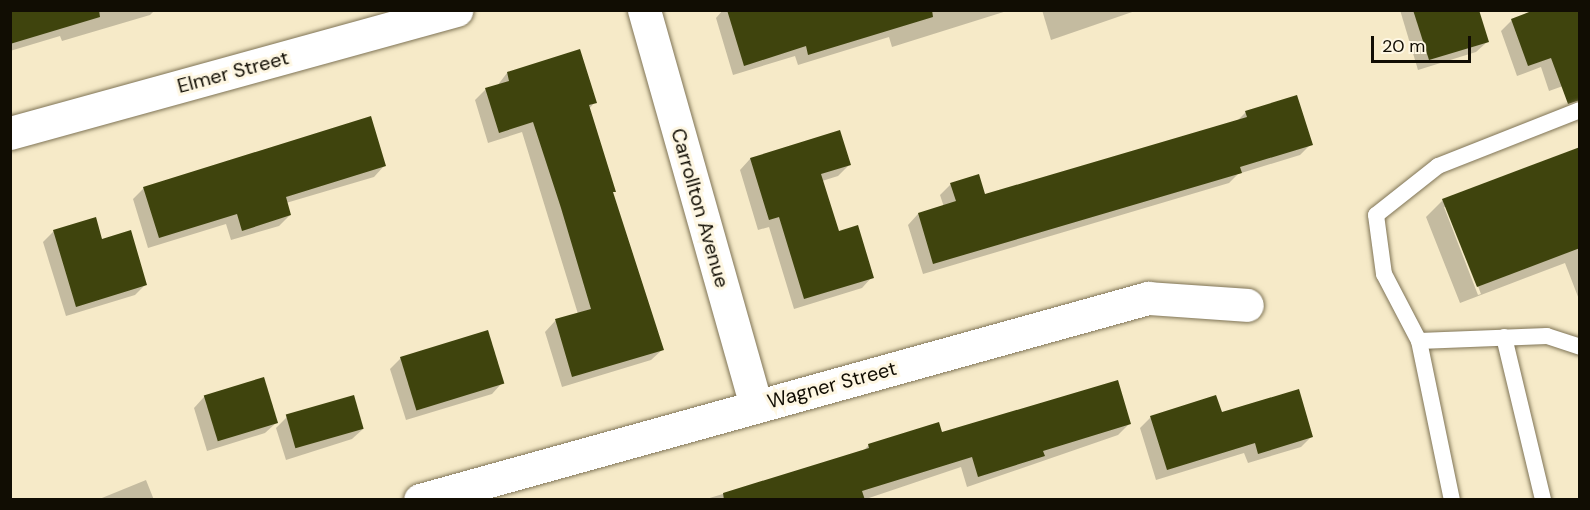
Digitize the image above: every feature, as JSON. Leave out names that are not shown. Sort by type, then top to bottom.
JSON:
[{"type":"street","name":"Elmer Street","points":[[10,134],[456,10]]},
{"type":"street","name":"Carrollton Avenue","points":[[644,10],[756,406]]},
{"type":"street","name":"Wagner Street","points":[[420,500],[1149,298],[1248,305]]},
{"type":"lane","points":[[1452,500],[1419,341],[1384,274],[1376,215],[1438,166],[1580,110]]},
{"type":"lane","points":[[1419,341],[1547,336],[1580,347]]},
{"type":"lane","points":[[1504,337],[1543,500]]},
{"type":"building","points":[[10,10],[99,10],[100,17],[10,44]]},
{"type":"building","points":[[727,10],[932,10],[933,17],[808,55],[806,46],[744,66]]},
{"type":"building","points":[[1413,10],[1479,10],[1489,42],[1429,60]]},
{"type":"building","points":[[1534,10],[1580,10],[1580,100],[1568,104],[1551,58],[1528,66],[1511,19]]},
{"type":"building","points":[[580,49],[597,103],[589,105],[616,192],[613,192],[664,350],[572,377],[555,319],[591,309],[561,208],[533,122],[499,133],[485,88],[509,81],[507,72]]},
{"type":"building","points":[[1297,95],[1313,145],[1240,167],[1242,173],[933,264],[918,213],[956,201],[950,183],[979,174],[985,194],[1247,117],[1245,111]]},
{"type":"building","points":[[371,116],[386,166],[286,197],[291,215],[242,231],[237,214],[159,238],[143,187]]},
{"type":"building","points":[[840,130],[851,165],[821,174],[839,231],[858,225],[874,278],[804,299],[779,217],[769,220],[750,158]]},
{"type":"building","points":[[1580,147],[1580,248],[1477,287],[1442,199]]},
{"type":"building","points":[[96,217],[102,239],[131,230],[147,285],[76,307],[53,230]]},
{"type":"building","points":[[488,330],[504,384],[416,410],[400,357]]},
{"type":"building","points":[[264,377],[278,423],[218,441],[204,395]]},
{"type":"building","points":[[1118,380],[1131,424],[1043,451],[1045,456],[978,477],[972,457],[862,491],[865,500],[724,500],[723,493],[869,448],[868,444],[939,422],[942,432]]},
{"type":"building","points":[[1299,389],[1313,437],[1258,454],[1255,443],[1167,470],[1150,416],[1216,395],[1222,412]]},
{"type":"building","points":[[354,395],[364,429],[295,448],[286,415]]}]
